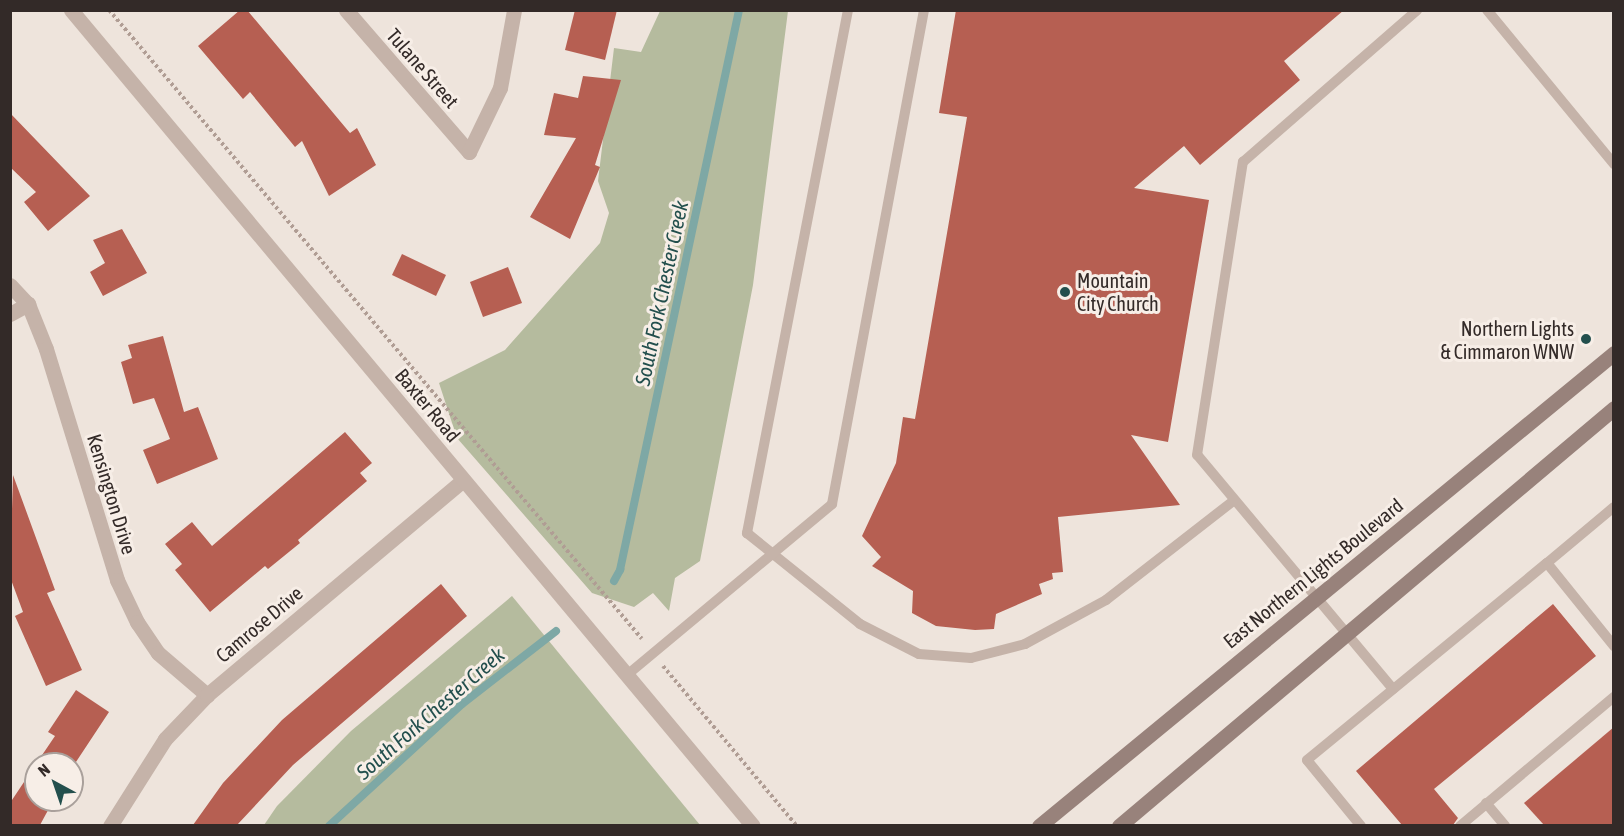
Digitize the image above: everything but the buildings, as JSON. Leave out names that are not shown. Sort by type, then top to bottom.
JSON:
[{"type":"main road","name":"East Northern Lights Boulevard","points":[[1039,825],[1614,353]]},
{"type":"main road","points":[[1119,825],[1614,408]]},
{"type":"street","name":"Baxter Road","points":[[71,10],[753,825]]},
{"type":"street","name":"Tulane Street","points":[[346,10],[469,152],[500,88],[514,10]]},
{"type":"street","name":"Kensington Drive","points":[[10,285],[28,304],[46,349],[117,580],[137,622],[158,653],[207,695]]},
{"type":"street","points":[[10,314],[28,304]]},
{"type":"street","name":"Camrose Drive","points":[[110,825],[165,739],[207,695],[463,480]]},
{"type":"lane","points":[[848,10],[747,532],[772,551],[810,587],[861,624],[918,654],[971,658],[1024,644],[1106,600],[1233,501]]},
{"type":"lane","points":[[627,675],[772,551],[832,504],[924,10]]},
{"type":"lane","points":[[1393,689],[1233,501],[1197,455],[1243,162],[1417,10]]},
{"type":"lane","points":[[1487,10],[1614,164]]},
{"type":"lane","points":[[1361,825],[1307,760],[1614,507]]},
{"type":"lane","points":[[1546,563],[1614,646]]},
{"type":"lane","points":[[1460,825],[1614,697]]},
{"type":"lane","points":[[1486,803],[1505,825]]},
{"type":"path","points":[[109,10],[797,825]]},
{"type":"green space","points":[[660,11],[788,11],[753,285],[700,561],[675,578],[669,611],[653,593],[634,607],[592,593],[457,438],[439,383],[505,350],[600,243],[609,213],[598,181],[614,48],[641,52]]},
{"type":"green space","points":[[512,596],[700,825],[264,825],[277,806],[351,731]]},
{"type":"waterway","name":"South Fork Chester Creek","points":[[614,581],[620,570],[739,10]]},
{"type":"waterway","name":"South Fork Chester Creek","points":[[329,826],[462,704],[556,631]]},
{"type":"place","name":"Mountain City Church","points":[[1065,292]]},
{"type":"place","name":"Northern Lights & Cimmaron WNW","points":[[1586,339]]}]
